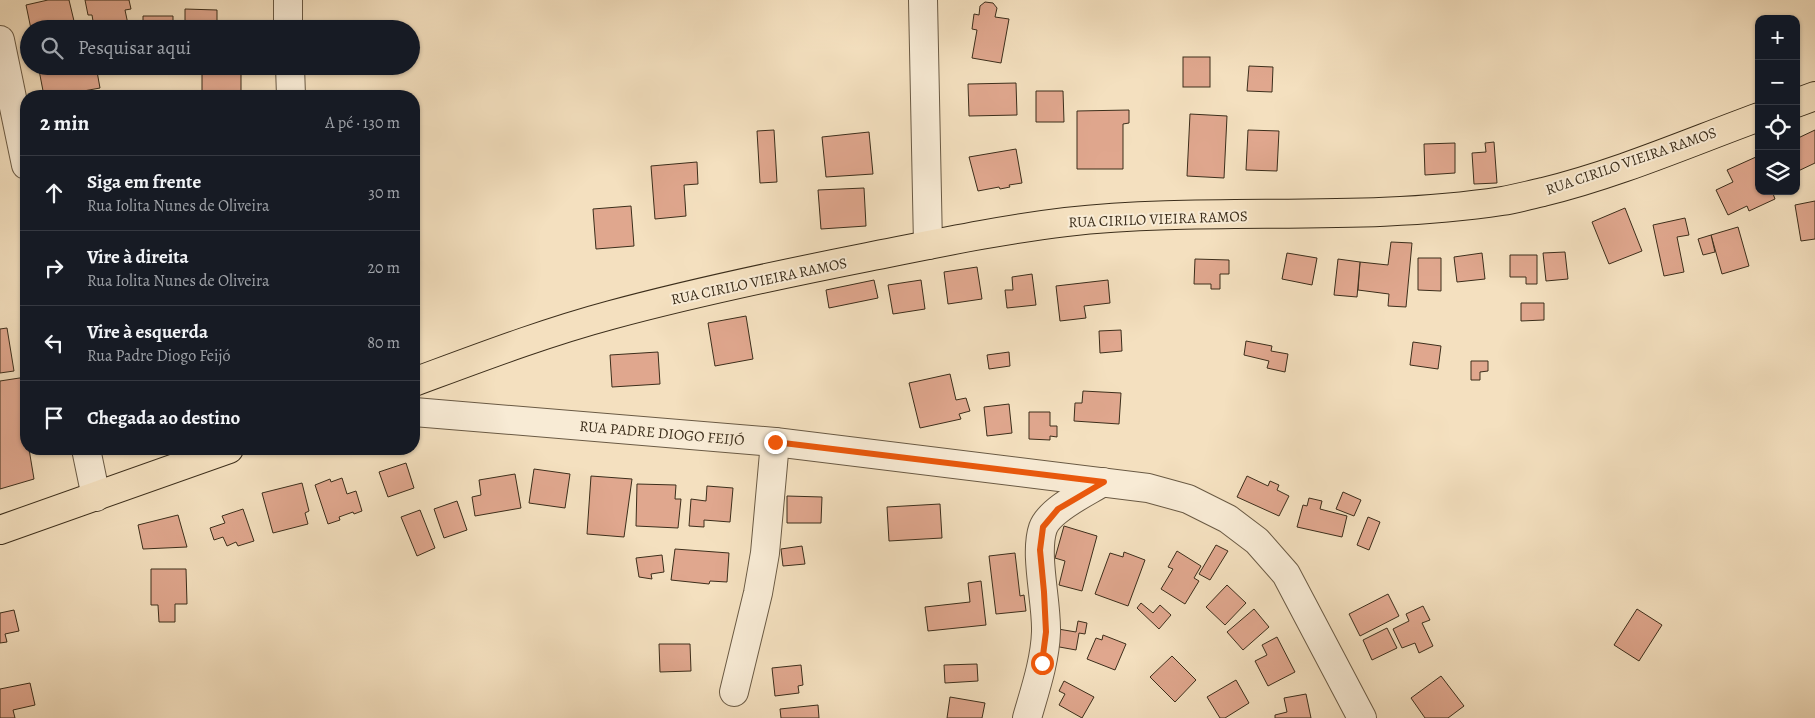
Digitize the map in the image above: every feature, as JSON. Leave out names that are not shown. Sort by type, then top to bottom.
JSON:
[{"type":"main road","points":[[1800,102],[1815,96]]},
{"type":"main road","name":"RUA CIRILO VIEIRA RAMOS","points":[[420,380],[523,342],[610,315],[734,284],[928,245],[1018,228],[1078,221],[1136,217],[1427,210],[1506,201],[1573,184],[1755,118]]},
{"type":"main road","points":[[0,530],[212,455]]},
{"type":"street","points":[[288,0],[288,20]]},
{"type":"street","points":[[924,0],[928,245]]},
{"type":"street","points":[[0,40],[20,136]]},
{"type":"street","points":[[290,75],[291,90]]},
{"type":"street","name":"RUA PADRE DIOGO FEIJÓ","points":[[420,412],[775,442],[1148,488],[1188,499],[1228,519],[1257,541],[1286,574],[1362,718]]},
{"type":"street","points":[[734,692],[758,593],[765,553],[775,442]]},
{"type":"street","points":[[87,455],[96,497]]},
{"type":"street","points":[[1027,718],[1042,663],[1046,632],[1040,550],[1043,527],[1058,509],[1104,482]]},
{"type":"building","points":[[48,0],[69,0],[74,20],[29,20],[26,5]]},
{"type":"building","points":[[85,0],[129,0],[131,9],[125,10],[127,20],[93,20],[92,15],[88,15]]},
{"type":"building","points":[[985,2],[993,3],[997,8],[995,17],[1009,19],[1001,63],[972,58],[977,30],[972,29],[974,14],[979,15],[980,6]]},
{"type":"building","points":[[185,9],[217,10],[217,20],[185,20]]},
{"type":"building","points":[[143,16],[173,16],[173,20],[143,20]]},
{"type":"building","points":[[1183,57],[1210,57],[1210,87],[1183,87]]},
{"type":"building","points":[[1249,66],[1273,67],[1272,92],[1247,91]]},
{"type":"building","points":[[40,75],[98,75],[100,88],[89,90],[43,90]]},
{"type":"building","points":[[202,75],[241,75],[241,90],[202,90]]},
{"type":"building","points":[[1016,83],[1017,115],[969,116],[968,84]]},
{"type":"building","points":[[1036,91],[1063,91],[1064,122],[1036,122]]},
{"type":"building","points":[[1129,110],[1129,123],[1123,124],[1123,169],[1077,169],[1077,111]]},
{"type":"building","points":[[1190,114],[1227,116],[1224,178],[1187,176]]},
{"type":"building","points":[[774,130],[777,182],[760,183],[757,131]]},
{"type":"building","points":[[1248,130],[1279,131],[1277,171],[1246,170]]},
{"type":"building","points":[[1815,130],[1815,163],[1800,170],[1800,150],[1800,137]]},
{"type":"building","points":[[869,132],[873,174],[826,177],[822,137]]},
{"type":"building","points":[[1494,142],[1497,183],[1474,184],[1472,153],[1486,152],[1485,143]]},
{"type":"building","points":[[1455,143],[1455,173],[1425,175],[1424,144]]},
{"type":"building","points":[[1016,149],[1022,183],[1000,189],[999,187],[978,191],[969,157]]},
{"type":"building","points":[[1755,157],[1755,195],[1774,195],[1775,199],[1749,211],[1747,206],[1728,215],[1716,190],[1733,182],[1727,170]]},
{"type":"building","points":[[697,162],[698,184],[684,185],[686,216],[655,219],[651,166]]},
{"type":"building","points":[[864,188],[866,226],[821,229],[818,190]]},
{"type":"building","points":[[1815,201],[1815,239],[1801,241],[1795,205]]},
{"type":"building","points":[[631,206],[634,246],[596,249],[593,209]]},
{"type":"building","points":[[1625,208],[1642,251],[1609,264],[1592,222]]},
{"type":"building","points":[[1685,218],[1689,235],[1677,237],[1684,272],[1664,276],[1653,225]]},
{"type":"building","points":[[1738,227],[1749,266],[1722,274],[1711,235]]},
{"type":"building","points":[[1711,235],[1715,252],[1703,255],[1698,239]]},
{"type":"building","points":[[1391,242],[1412,243],[1406,307],[1388,306],[1389,294],[1358,290],[1360,262],[1388,265]]},
{"type":"building","points":[[1565,252],[1568,279],[1546,281],[1543,253]]},
{"type":"building","points":[[1287,253],[1317,258],[1312,285],[1282,279]]},
{"type":"building","points":[[1482,253],[1485,279],[1457,282],[1454,257]]},
{"type":"building","points":[[1510,255],[1537,255],[1537,284],[1526,284],[1526,277],[1510,277]]},
{"type":"building","points":[[1418,258],[1441,258],[1441,291],[1418,290]]},
{"type":"building","points":[[1195,259],[1229,260],[1229,274],[1220,274],[1220,289],[1211,289],[1211,284],[1194,284]]},
{"type":"building","points":[[1338,259],[1360,262],[1357,297],[1334,295]]},
{"type":"building","points":[[977,267],[982,299],[948,304],[944,272]]},
{"type":"building","points":[[1032,274],[1036,305],[1007,308],[1005,290],[1013,290],[1012,277]]},
{"type":"building","points":[[874,280],[878,298],[829,308],[826,290]]},
{"type":"building","points":[[921,280],[925,309],[893,314],[888,285]]},
{"type":"building","points":[[1108,280],[1110,303],[1084,306],[1086,318],[1060,321],[1056,286]]},
{"type":"building","points":[[1521,303],[1544,303],[1544,320],[1521,321]]},
{"type":"building","points":[[746,316],[753,359],[715,366],[708,323]]},
{"type":"building","points":[[7,328],[14,371],[0,373],[0,329]]},
{"type":"building","points":[[1121,330],[1122,351],[1100,353],[1099,331]]},
{"type":"building","points":[[1246,341],[1272,346],[1271,351],[1288,354],[1285,372],[1267,368],[1269,361],[1244,355]]},
{"type":"building","points":[[1413,342],[1441,346],[1438,369],[1410,365]]},
{"type":"building","points":[[658,352],[660,384],[612,387],[610,355]]},
{"type":"building","points":[[1009,352],[1010,366],[989,369],[987,355]]},
{"type":"building","points":[[1471,361],[1488,361],[1488,371],[1480,372],[1480,380],[1471,380]]},
{"type":"building","points":[[950,374],[956,400],[966,398],[970,411],[959,414],[961,419],[920,428],[909,383]]},
{"type":"building","points":[[20,378],[20,455],[30,455],[34,479],[0,489],[0,381]]},
{"type":"building","points":[[1083,391],[1121,393],[1119,424],[1074,421],[1075,403],[1082,403]]},
{"type":"building","points":[[1009,404],[1012,433],[987,436],[984,407]]},
{"type":"building","points":[[1029,412],[1050,412],[1050,426],[1057,426],[1057,437],[1050,436],[1050,440],[1029,439]]},
{"type":"building","points":[[406,463],[414,488],[388,497],[379,472]]},
{"type":"building","points":[[534,469],[570,474],[565,508],[529,503]]},
{"type":"building","points":[[515,474],[521,508],[475,516],[472,497],[481,495],[479,480]]},
{"type":"building","points":[[591,476],[632,479],[624,537],[587,534]]},
{"type":"building","points":[[1247,476],[1268,486],[1270,481],[1279,485],[1277,490],[1289,496],[1279,516],[1237,497]]},
{"type":"building","points":[[342,478],[347,494],[356,491],[362,511],[339,517],[340,520],[328,524],[315,485],[330,479],[331,482]]},
{"type":"building","points":[[302,483],[309,511],[305,513],[308,524],[273,533],[262,493]]},
{"type":"building","points":[[637,484],[676,485],[675,499],[681,499],[678,528],[636,526]]},
{"type":"building","points":[[707,486],[733,488],[730,522],[704,520],[704,527],[689,526],[691,499],[706,501]]},
{"type":"building","points":[[1343,492],[1361,500],[1354,516],[1336,509]]},
{"type":"building","points":[[787,496],[822,497],[821,523],[787,523]]},
{"type":"building","points":[[1309,498],[1322,501],[1320,509],[1347,516],[1342,537],[1297,527],[1303,505],[1307,506]]},
{"type":"building","points":[[457,501],[467,530],[444,538],[434,509]]},
{"type":"building","points":[[940,504],[942,538],[889,541],[887,507]]},
{"type":"building","points":[[243,509],[254,541],[238,546],[236,542],[227,546],[223,537],[214,540],[210,528],[225,523],[222,516]]},
{"type":"building","points":[[420,510],[435,548],[417,556],[401,517]]},
{"type":"building","points":[[178,515],[187,547],[143,549],[138,525]]},
{"type":"building","points":[[1368,517],[1380,522],[1369,550],[1357,545]]},
{"type":"building","points":[[1064,526],[1097,536],[1082,591],[1059,585],[1065,561],[1055,558]]},
{"type":"building","points":[[1216,545],[1228,551],[1210,580],[1199,574]]},
{"type":"building","points":[[802,546],[805,564],[783,566],[781,549]]},
{"type":"building","points":[[675,549],[729,553],[727,582],[710,581],[709,584],[671,580]]},
{"type":"building","points":[[1177,551],[1201,566],[1194,578],[1199,581],[1185,604],[1161,589],[1173,569],[1168,567]]},
{"type":"building","points":[[1124,552],[1145,560],[1128,606],[1095,594],[1110,553],[1123,557]]},
{"type":"building","points":[[1015,553],[1020,596],[1024,595],[1026,611],[996,614],[989,556]]},
{"type":"building","points":[[662,555],[664,572],[651,574],[652,579],[639,577],[636,558]]},
{"type":"building","points":[[151,569],[186,569],[187,604],[175,604],[175,622],[159,622],[158,605],[151,605]]},
{"type":"building","points":[[981,581],[986,625],[928,631],[925,607],[970,602],[968,583]]},
{"type":"building","points":[[1227,585],[1246,603],[1225,625],[1206,607]]},
{"type":"building","points":[[1388,594],[1399,616],[1360,636],[1349,614]]},
{"type":"building","points":[[1141,603],[1153,613],[1160,605],[1171,615],[1159,629],[1137,608]]},
{"type":"building","points":[[1423,606],[1430,620],[1422,623],[1433,646],[1419,653],[1415,643],[1402,648],[1393,629],[1409,621],[1406,614]]},
{"type":"building","points":[[1254,609],[1269,627],[1243,650],[1227,632]]},
{"type":"building","points":[[1637,609],[1662,625],[1639,661],[1614,645]]},
{"type":"building","points":[[14,610],[19,631],[5,634],[7,642],[0,643],[0,613]]},
{"type":"building","points":[[1078,621],[1087,623],[1085,634],[1079,633],[1076,650],[1054,646],[1058,629],[1076,632]]},
{"type":"building","points":[[1387,628],[1397,648],[1372,660],[1363,640]]},
{"type":"building","points":[[1103,635],[1126,644],[1115,670],[1087,659],[1096,638],[1102,640]]},
{"type":"building","points":[[1277,637],[1295,672],[1268,686],[1255,661],[1267,655],[1262,645]]},
{"type":"building","points":[[659,644],[690,644],[691,671],[660,672]]},
{"type":"building","points":[[1172,656],[1196,680],[1175,702],[1150,677]]},
{"type":"building","points":[[977,664],[978,681],[945,683],[944,665]]},
{"type":"building","points":[[801,665],[803,685],[798,686],[799,693],[775,696],[772,668]]},
{"type":"building","points":[[1441,676],[1464,706],[1448,718],[1425,718],[1411,698]]},
{"type":"building","points":[[1236,680],[1249,703],[1225,718],[1220,718],[1207,697]]},
{"type":"building","points":[[1064,681],[1094,697],[1082,718],[1059,705],[1065,694],[1059,691]]},
{"type":"building","points":[[30,683],[35,705],[13,710],[15,718],[0,718],[0,689]]},
{"type":"building","points":[[1306,694],[1311,718],[1275,718],[1275,715],[1287,712],[1284,698]]},
{"type":"building","points":[[950,697],[985,703],[982,718],[947,718]]},
{"type":"building","points":[[818,705],[819,718],[781,718],[780,709]]},
{"type":"route","points":[[775,442],[1104,482],[1058,509],[1043,527],[1040,550],[1046,632],[1042,663]]}]
